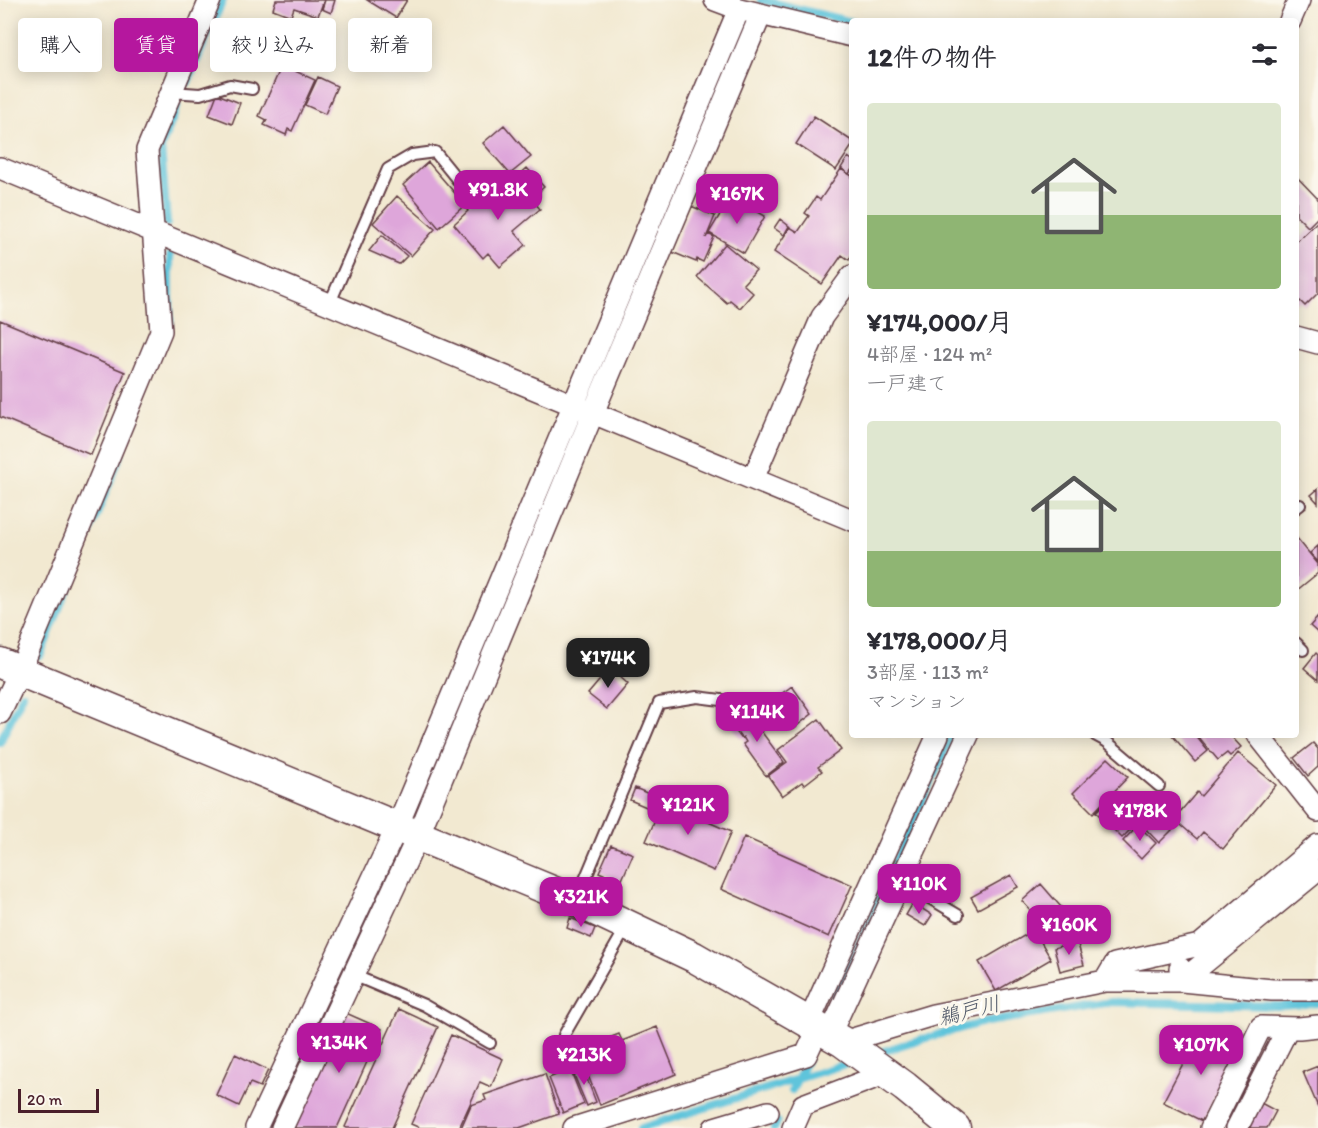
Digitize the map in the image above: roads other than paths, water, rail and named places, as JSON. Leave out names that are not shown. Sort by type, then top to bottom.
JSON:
[{"type":"street","points":[[0,713],[10,667],[161,331],[147,150],[210,0]]},
{"type":"street","points":[[715,0],[849,35]]},
{"type":"street","points":[[1291,18],[1299,0]]},
{"type":"street","points":[[282,1128],[353,975],[573,405],[749,8]]},
{"type":"street","points":[[255,1128],[407,832],[593,413],[749,8]]},
{"type":"street","points":[[0,168],[849,519]]},
{"type":"street","points":[[753,479],[822,317],[849,280]]},
{"type":"street","points":[[1299,338],[1318,343]]},
{"type":"street","points":[[10,667],[576,901],[694,957],[830,1034],[883,1070],[955,1128]]},
{"type":"street","points":[[830,1034],[937,738]]},
{"type":"street","points":[[574,1128],[806,1055],[830,1034],[967,738]]},
{"type":"street","points":[[1260,738],[1318,811]]},
{"type":"street","points":[[1105,981],[1115,964],[1200,945],[1318,845]]},
{"type":"street","points":[[1182,981],[1318,870]]},
{"type":"street","points":[[1177,950],[1182,981]]},
{"type":"street","points":[[830,1034],[1105,981],[1182,981],[1272,990],[1318,990]]},
{"type":"street","points":[[1210,1128],[1261,1027],[1318,1026]]},
{"type":"street","points":[[1237,1128],[1288,1028]]},
{"type":"street","points":[[714,1128],[764,1120],[883,1070]]},
{"type":"street","points":[[793,1128],[803,1105]]},
{"type":"lane","points":[[171,92],[200,94],[230,85],[252,90]]},
{"type":"lane","points":[[329,305],[388,169],[412,155],[435,152],[465,189]]},
{"type":"lane","points":[[576,901],[659,703],[697,697],[745,703]]},
{"type":"lane","points":[[1100,738],[1159,786]]},
{"type":"lane","points":[[901,881],[958,915]]},
{"type":"lane","points":[[564,1035],[627,926]]},
{"type":"lane","points":[[353,975],[424,1005],[490,1043]]},
{"type":"waterway","points":[[188,82],[223,0]]},
{"type":"waterway","points":[[761,0],[849,21]]},
{"type":"waterway","points":[[167,223],[161,148],[177,107]]},
{"type":"waterway","points":[[170,256],[170,324]]},
{"type":"waterway","points":[[40,656],[121,454]]},
{"type":"waterway","points":[[415,814],[471,677]]},
{"type":"waterway","points":[[0,742],[23,694]]},
{"type":"waterway","points":[[831,1003],[951,738]]},
{"type":"waterway","points":[[351,950],[400,847]]},
{"type":"waterway","name":"鵜戸川","points":[[873,1055],[981,1023],[1111,1002],[1280,1006],[1318,1003]]},
{"type":"waterway","points":[[792,1090],[807,1059]]},
{"type":"waterway","name":"鵜戸川","points":[[641,1128],[855,1061]]},
{"type":"waterway","points":[[774,1128],[777,1122]]}]
